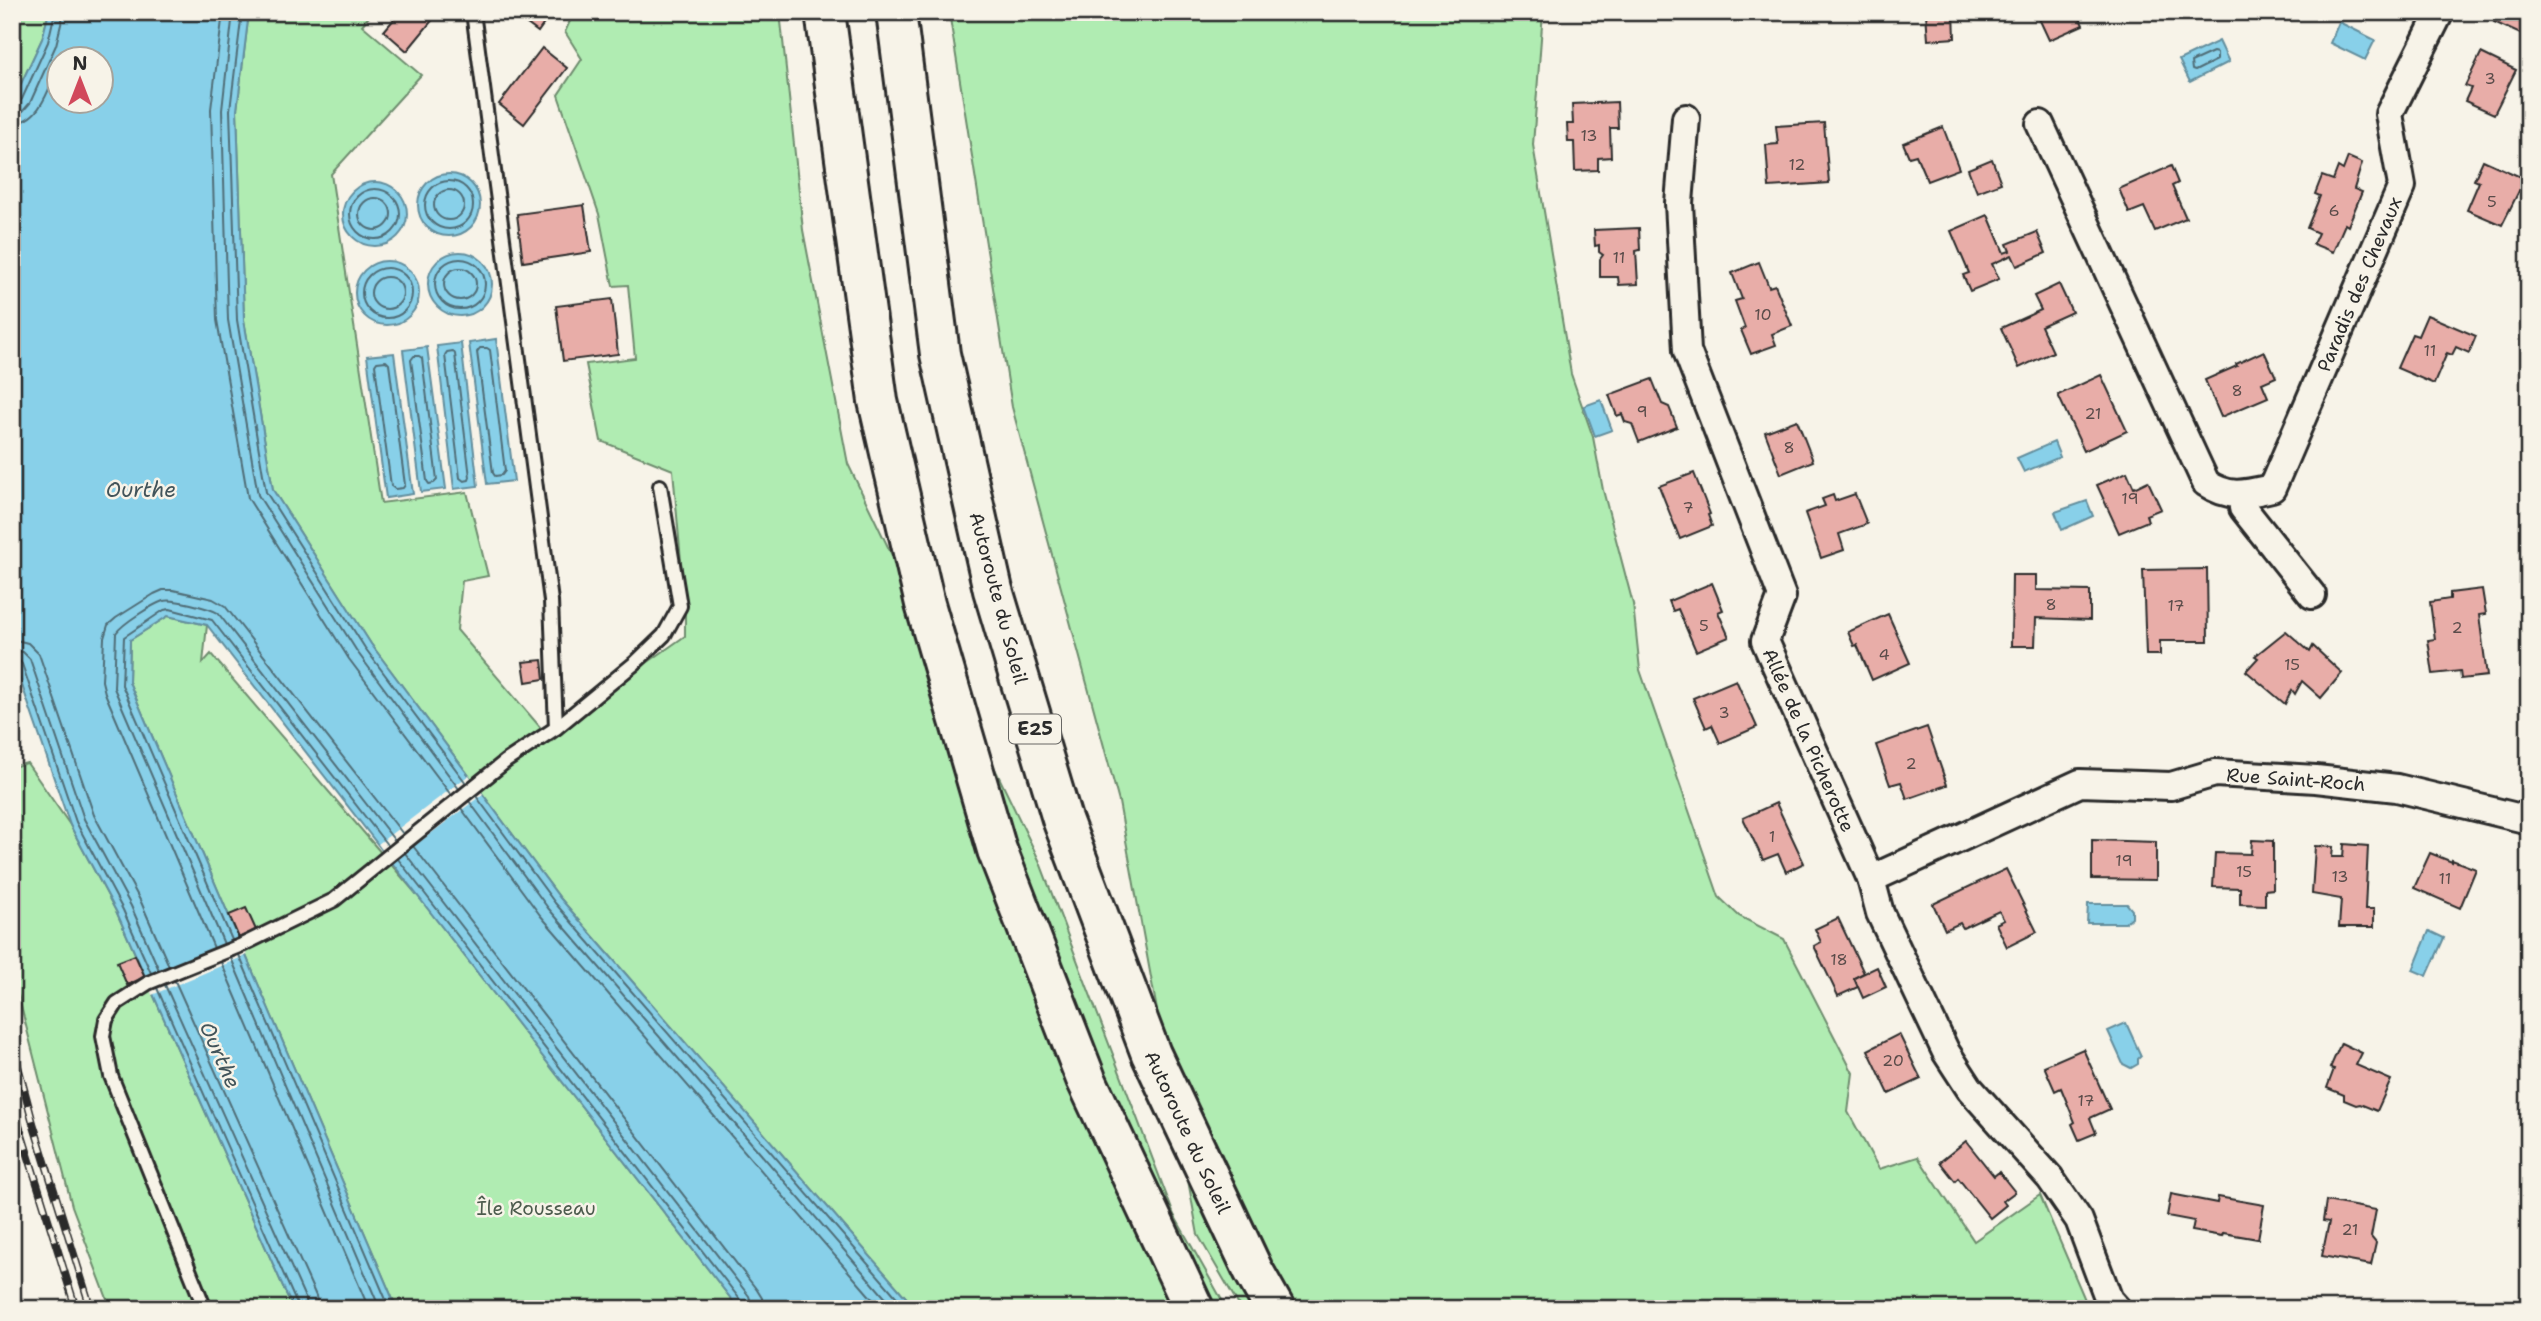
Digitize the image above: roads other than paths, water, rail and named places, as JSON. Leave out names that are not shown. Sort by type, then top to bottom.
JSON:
[{"type":"highway","points":[[825,12],[878,401],[925,604],[997,850],[1086,1079],[1194,1309]]},
{"type":"highway","name":"Autoroute du Soleil","points":[[896,12],[940,354],[993,590],[1062,819],[1151,1054],[1253,1270],[1275,1309]]},
{"type":"street","name":"Paradis des Chevaux","points":[[2242,495],[2272,488],[2402,186],[2389,114],[2440,12]]},
{"type":"street","name":"Allée de la Picherotte","points":[[1686,118],[1679,203],[1687,351],[1782,596],[1765,641],[1871,879],[1880,913],[1945,1052],[1970,1089],[2050,1178],[2079,1220],[2109,1300],[2117,1309]]},
{"type":"street","points":[[2040,124],[2206,483],[2219,492],[2242,495],[2243,508],[2312,595]]},
{"type":"street","name":"Rue Saint-Roch","points":[[1871,879],[2080,783],[2171,786],[2214,773],[2316,779],[2397,788],[2529,820]]},
{"type":"lane","points":[[472,12],[551,601],[556,728]]},
{"type":"lane","points":[[205,1309],[111,1076],[103,1036],[106,1020],[117,1003],[148,983],[242,945],[334,900],[506,761],[556,728],[635,663],[664,635],[680,606],[660,486]]},
{"type":"water","name":"Ourthe","points":[[49,12],[249,12],[237,110],[244,320],[273,490],[371,644],[560,898],[916,1309],[739,1309],[207,625],[168,616],[130,640],[129,682],[397,1309],[293,1309],[117,913],[70,825],[12,656],[12,103],[42,39]]},
{"type":"water","points":[[2339,22],[2375,40],[2365,60],[2330,43]]},
{"type":"water","points":[[2219,41],[2229,62],[2190,82],[2179,60]]},
{"type":"water","points":[[443,174],[455,174],[471,183],[478,193],[478,217],[471,227],[455,236],[443,236],[432,231],[423,222],[418,211],[418,199],[423,188],[432,179]]},
{"type":"water","points":[[375,182],[398,191],[407,214],[398,237],[375,246],[352,237],[343,214],[352,191]]},
{"type":"water","points":[[460,252],[478,258],[486,266],[492,284],[486,302],[478,310],[460,316],[442,310],[434,302],[428,284],[434,266],[442,258]]},
{"type":"water","points":[[381,261],[393,261],[410,270],[417,281],[417,305],[410,316],[393,325],[381,325],[369,320],[360,311],[355,299],[355,287],[360,275],[369,266]]},
{"type":"water","points":[[496,339],[514,481],[487,484],[469,343]]},
{"type":"water","points":[[461,343],[478,486],[454,489],[437,346]]},
{"type":"water","points":[[427,347],[446,489],[421,492],[403,350]]},
{"type":"water","points":[[394,353],[413,494],[386,498],[367,356]]},
{"type":"water","points":[[1601,400],[1612,430],[1595,436],[1584,406]]},
{"type":"water","points":[[2054,442],[2060,457],[2024,472],[2017,458]]},
{"type":"water","points":[[2087,501],[2093,516],[2062,530],[2055,512]]},
{"type":"water","points":[[2088,904],[2127,904],[2132,910],[2132,917],[2125,923],[2087,923]]},
{"type":"water","points":[[2429,931],[2444,938],[2427,976],[2413,970]]},
{"type":"water","points":[[2126,1023],[2141,1056],[2138,1064],[2131,1068],[2123,1064],[2108,1031]]},
{"type":"railway","points":[[12,1043],[33,1123],[91,1309]]},
{"type":"railway","points":[[12,1103],[76,1309]]},
{"type":"park label","name":"Île Rousseau","points":[[536,1208]]}]
